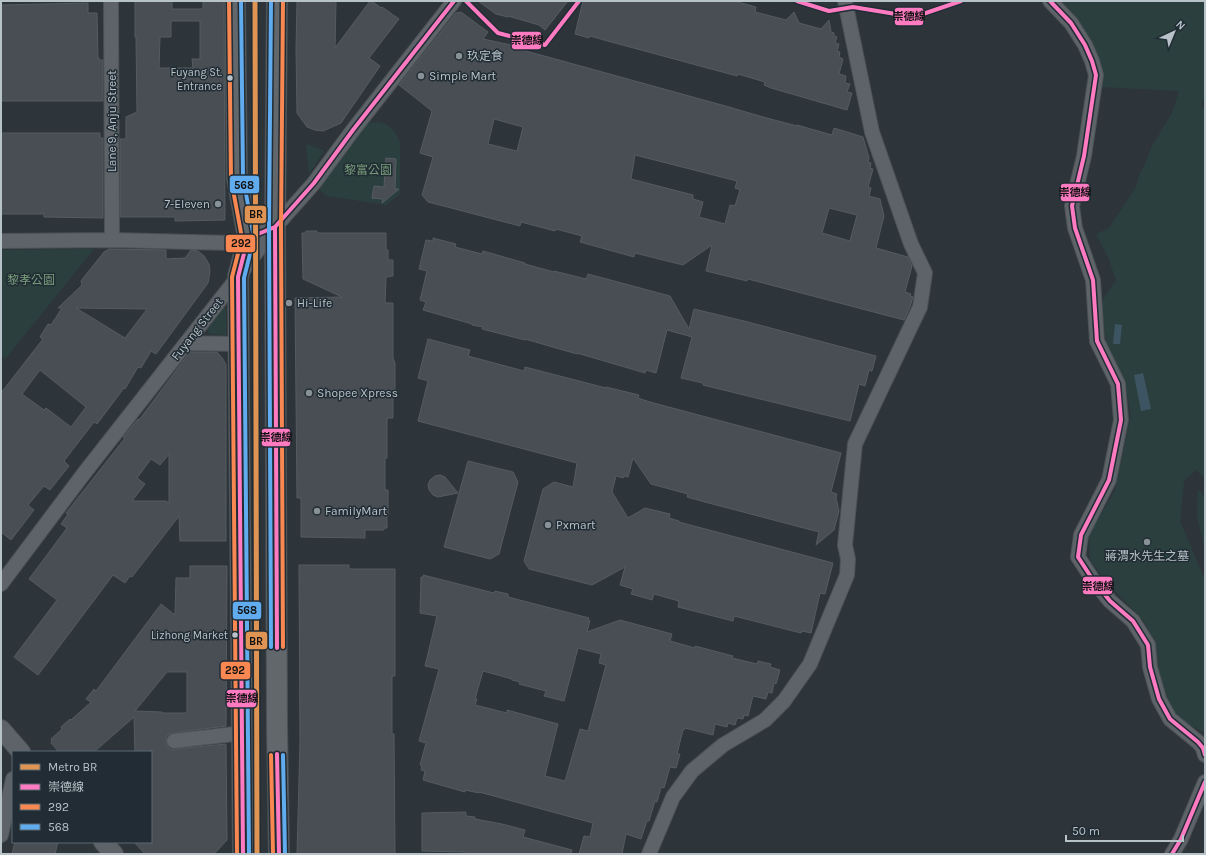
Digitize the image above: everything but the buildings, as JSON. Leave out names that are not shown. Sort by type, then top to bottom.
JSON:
[{"type":"main road","points":[[235,1],[237,178],[248,238],[238,277],[243,854]]},
{"type":"main road","points":[[277,1],[275,227],[279,854]]},
{"type":"street","name":"Lane 9, Anju Street","points":[[111,1],[112,240]]},
{"type":"street","name":"Fuyang Street","points":[[1,584],[85,472],[238,277],[275,227],[314,182],[352,130],[454,1]]},
{"type":"street","points":[[649,854],[673,797],[692,771],[722,745],[765,720],[784,701],[810,664],[847,575],[848,559],[845,545],[855,444],[920,307],[925,273],[911,244],[872,132],[845,1]]},
{"type":"street","points":[[1050,1],[1071,23],[1084,44],[1092,61],[1096,75],[1084,156],[1072,206],[1075,228],[1093,280],[1097,341],[1118,384],[1121,420],[1110,480],[1081,535],[1078,557],[1093,580],[1110,601],[1133,621],[1148,645],[1150,667],[1159,699],[1170,720],[1198,742],[1203,748],[1205,754]]},
{"type":"street","points":[[1,241],[112,240],[232,243],[275,227]]},
{"type":"street","points":[[186,343],[239,344]]},
{"type":"street","points":[[1,729],[20,751]]},
{"type":"street","points":[[174,741],[242,733]]},
{"type":"street","points":[[1172,854],[1181,839],[1205,782]]},
{"type":"street","points":[[1,835],[12,784]]},
{"type":"street","points":[[104,843],[114,854]]},
{"type":"green space","points":[[1054,1],[1205,1],[1205,95],[1201,106],[1205,110],[1205,478],[1196,470],[1184,481],[1180,521],[1205,580],[1205,733],[1187,724],[1174,712],[1163,688],[1153,640],[1144,621],[1108,584],[1090,560],[1089,534],[1115,491],[1131,415],[1125,380],[1107,346],[1101,303],[1116,280],[1108,257],[1096,234],[1109,228],[1136,187],[1151,148],[1172,113],[1179,91],[1103,87],[1072,20]]},
{"type":"green space","name":"黎富公園","points":[[378,122],[392,129],[397,135],[400,143],[400,194],[386,205],[328,196],[323,193],[318,186],[365,125]]},
{"type":"green space","points":[[306,144],[323,150],[309,174]]},
{"type":"green space","name":"黎孝公園","points":[[94,249],[5,359],[1,354],[1,250]]},
{"type":"green space","points":[[222,308],[226,308],[226,335],[210,334],[207,328]]},
{"type":"green space","points":[[1198,489],[1205,497],[1205,549],[1197,516]]},
{"type":"water","points":[[1115,324],[1122,325],[1120,344],[1113,344]]},
{"type":"water","points":[[1143,373],[1151,409],[1141,411],[1134,375]]},
{"type":"metro line","name":"BR","points":[[255,1],[257,854]]},
{"type":"transit line","name":"292","points":[[229,1],[231,179],[242,238],[232,277],[237,854]]},
{"type":"transit line","name":"568","points":[[241,1],[243,177],[254,238],[244,278],[249,854]]},
{"type":"transit line","name":"568","points":[[271,1],[269,227],[271,647]]},
{"type":"transit line","name":"292","points":[[283,1],[281,227],[283,647]]},
{"type":"transit line","name":"崇德線","points":[[243,854],[238,277],[248,238],[275,227],[314,183],[353,130],[454,1]]},
{"type":"transit line","name":"崇德線","points":[[466,1],[498,33],[545,45],[579,1]]},
{"type":"transit line","name":"崇德線","points":[[797,1],[829,11],[853,7],[914,17],[961,1]]},
{"type":"transit line","name":"崇德線","points":[[1050,1],[1071,23],[1085,45],[1096,75],[1084,156],[1072,206],[1075,228],[1093,280],[1097,341],[1118,384],[1121,420],[1109,480],[1081,535],[1078,557],[1093,580],[1110,601],[1133,621],[1148,645],[1150,667],[1159,699],[1170,719],[1198,742],[1203,748],[1205,755]]},
{"type":"transit line","name":"崇德線","points":[[275,227],[277,648]]},
{"type":"transit line","name":"崇德線","points":[[277,754],[279,854]]},
{"type":"transit line","name":"292","points":[[271,755],[273,854]]},
{"type":"transit line","name":"568","points":[[283,755],[285,854]]},
{"type":"transit line","name":"崇德線","points":[[1172,854],[1181,839],[1205,782]]},
{"type":"place","name":"玖定食","points":[[459,56]]},
{"type":"place","name":"Simple Mart","points":[[421,76]]},
{"type":"place","name":"Fuyang St. Entrance","points":[[230,78]]},
{"type":"place","name":"7-Eleven","points":[[218,204]]},
{"type":"place","name":"Hi-Life","points":[[289,303]]},
{"type":"place","name":"Shopee Xpress","points":[[309,393]]},
{"type":"place","name":"FamilyMart","points":[[317,511]]},
{"type":"place","name":"Pxmart","points":[[548,525]]},
{"type":"place","name":"蔣渭水先生之墓","points":[[1147,542]]},
{"type":"place","name":"Lizhong Market","points":[[235,635]]}]
